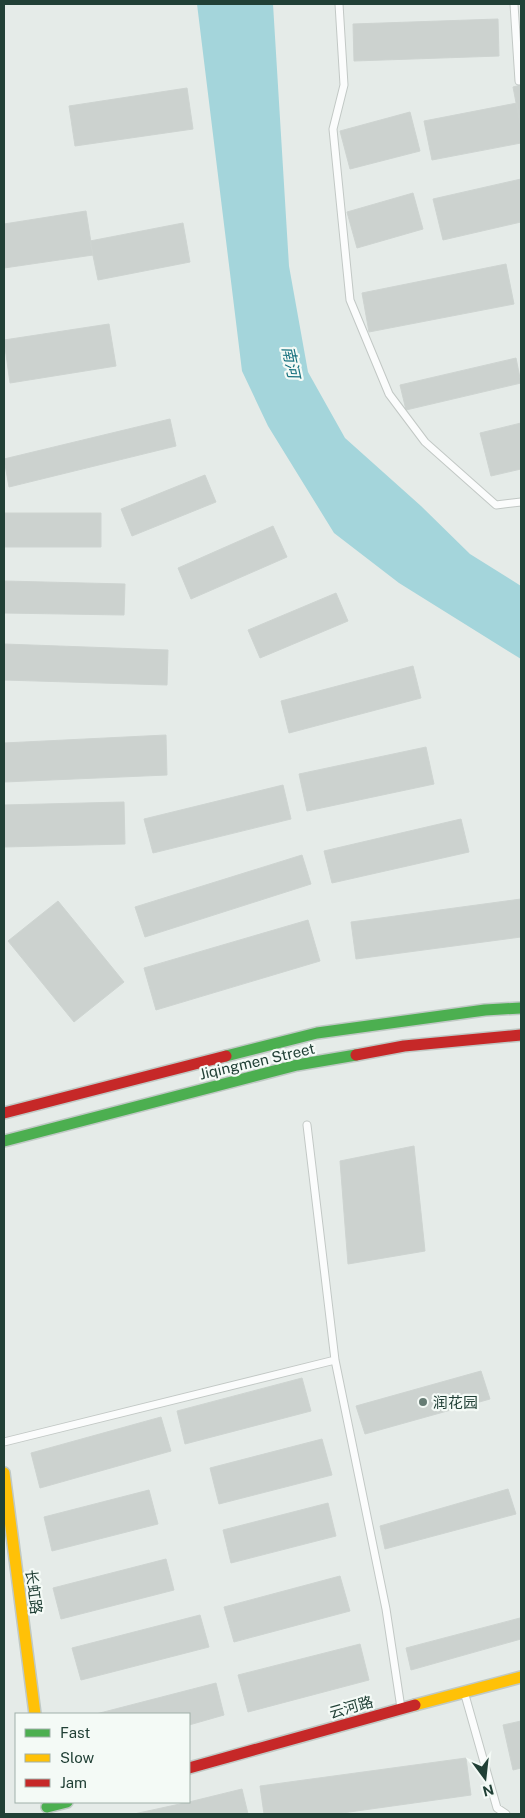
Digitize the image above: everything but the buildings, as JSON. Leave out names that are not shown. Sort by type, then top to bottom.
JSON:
[{"type":"main road","name":"Jiqingmen Street","points":[[4,1113],[317,1033],[485,1010],[521,1008]]},
{"type":"main road","name":"Jiqingmen Street","points":[[4,1141],[297,1065],[404,1046],[521,1035]]},
{"type":"main road","name":"长虹路","points":[[4,1473],[34,1713]]},
{"type":"main road","name":"云河路","points":[[190,1768],[521,1677]]},
{"type":"main road","points":[[47,1808],[64,1803]]},
{"type":"lane","points":[[339,4],[344,85],[333,129],[350,300],[389,394],[426,442],[496,505],[521,502]]},
{"type":"lane","points":[[514,4],[519,80]]},
{"type":"lane","points":[[307,1125],[336,1360],[386,1610],[401,1709]]},
{"type":"lane","points":[[4,1442],[336,1360]]},
{"type":"lane","points":[[464,1692],[497,1808],[506,1814]]},
{"type":"water","name":"南河","points":[[197,4],[273,4],[289,266],[308,372],[345,438],[421,506],[470,554],[521,586],[521,659],[399,583],[334,533],[268,426],[242,371]]},
{"type":"traffic: fast","points":[[226,1056],[317,1033],[485,1010],[521,1008]]},
{"type":"traffic: fast","points":[[4,1141],[297,1065],[356,1055]]},
{"type":"traffic: fast","points":[[47,1807],[63,1803]]},
{"type":"traffic: slow","points":[[4,1473],[35,1713]]},
{"type":"traffic: slow","points":[[415,1705],[521,1677]]},
{"type":"traffic: jam","points":[[356,1055],[404,1046],[521,1035]]},
{"type":"traffic: jam","points":[[4,1113],[226,1056]]},
{"type":"traffic: jam","points":[[190,1768],[415,1705]]},
{"type":"place","name":"润花园","points":[[423,1402]]}]
